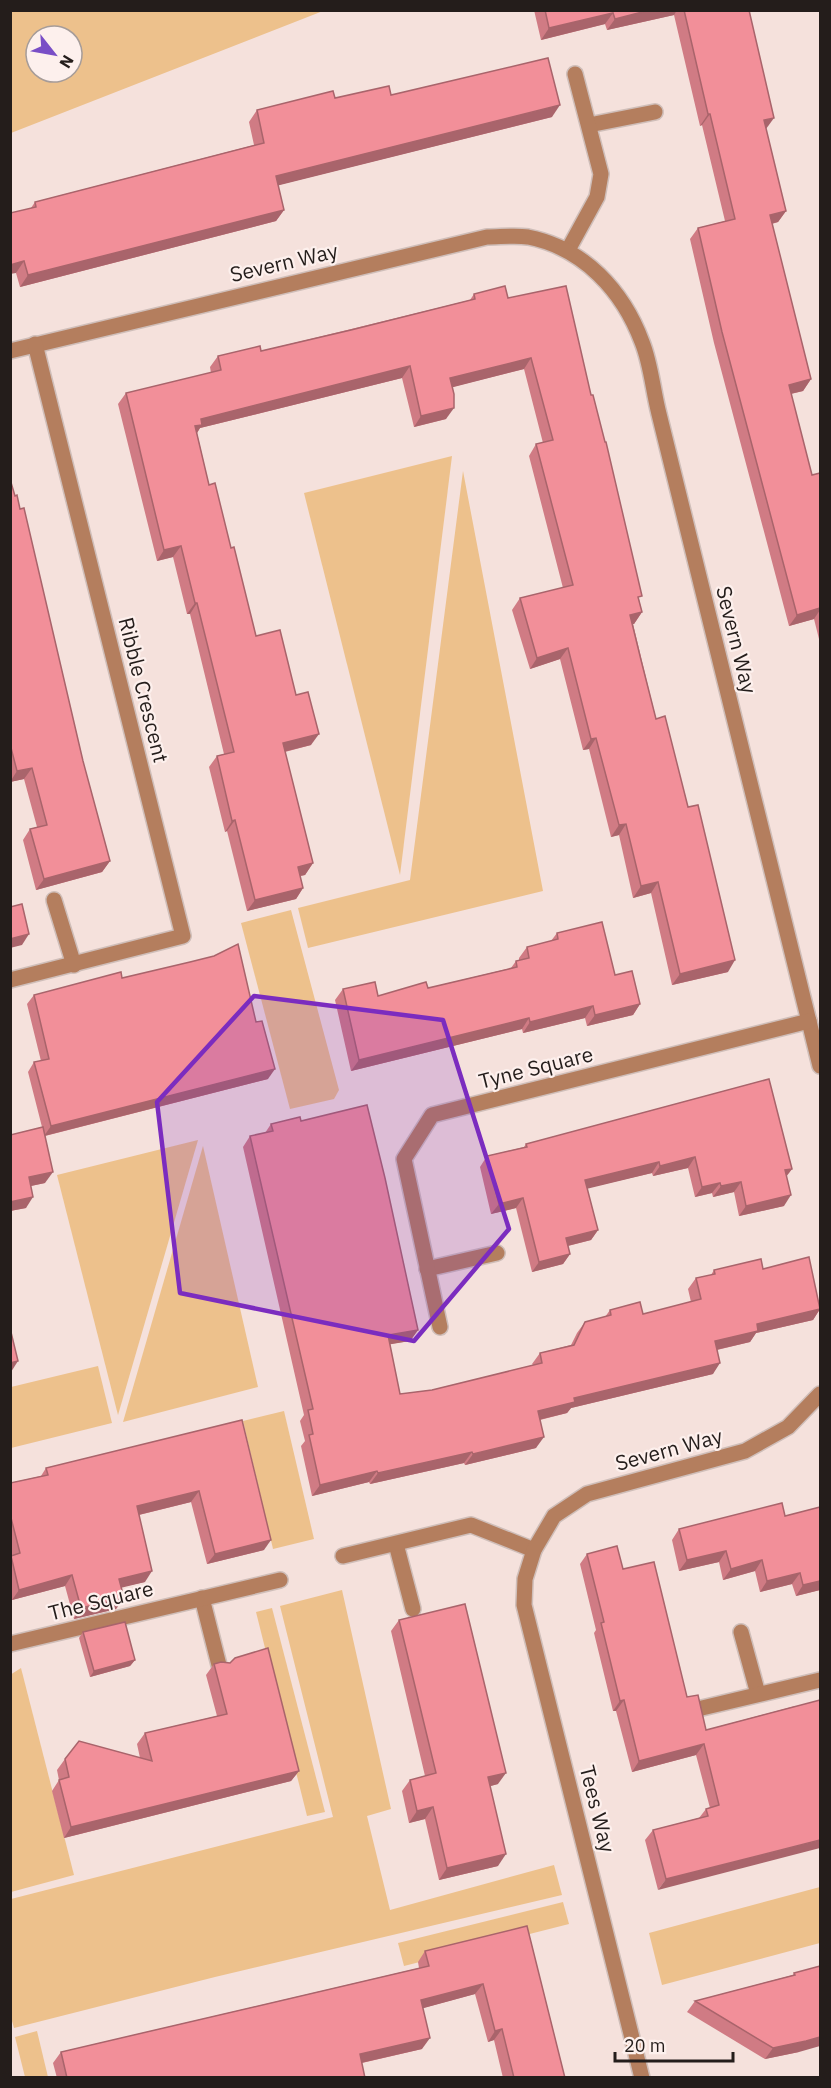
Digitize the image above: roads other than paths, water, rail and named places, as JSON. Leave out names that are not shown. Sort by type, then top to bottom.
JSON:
[{"type":"street","points":[[567,250],[597,197],[601,174],[575,74]]},
{"type":"street","points":[[589,125],[655,112]]},
{"type":"street","name":"Severn Way","points":[[10,351],[487,237],[528,237],[567,250],[600,274],[626,306],[643,344],[820,1066]]},
{"type":"street","name":"Ribble Crescent","points":[[10,980],[183,936],[35,344]]},
{"type":"street","points":[[54,900],[74,965]]},
{"type":"street","name":"Tyne Square","points":[[440,1328],[404,1159],[432,1115],[809,1021]]},
{"type":"street","points":[[427,1269],[497,1253]]},
{"type":"street","name":"Severn Way","points":[[534,1550],[554,1516],[586,1494],[745,1451],[788,1428],[820,1394]]},
{"type":"street","points":[[344,1556],[471,1525],[534,1550]]},
{"type":"street","points":[[396,1544],[413,1609]]},
{"type":"street","name":"Tees Way","points":[[534,1550],[525,1579],[524,1605],[642,2078]]},
{"type":"street","name":"The Square","points":[[10,1644],[280,1580]]},
{"type":"street","points":[[202,1598],[219,1665]]},
{"type":"street","points":[[741,1632],[758,1694]]},
{"type":"street","points":[[702,1708],[820,1680]]}]
